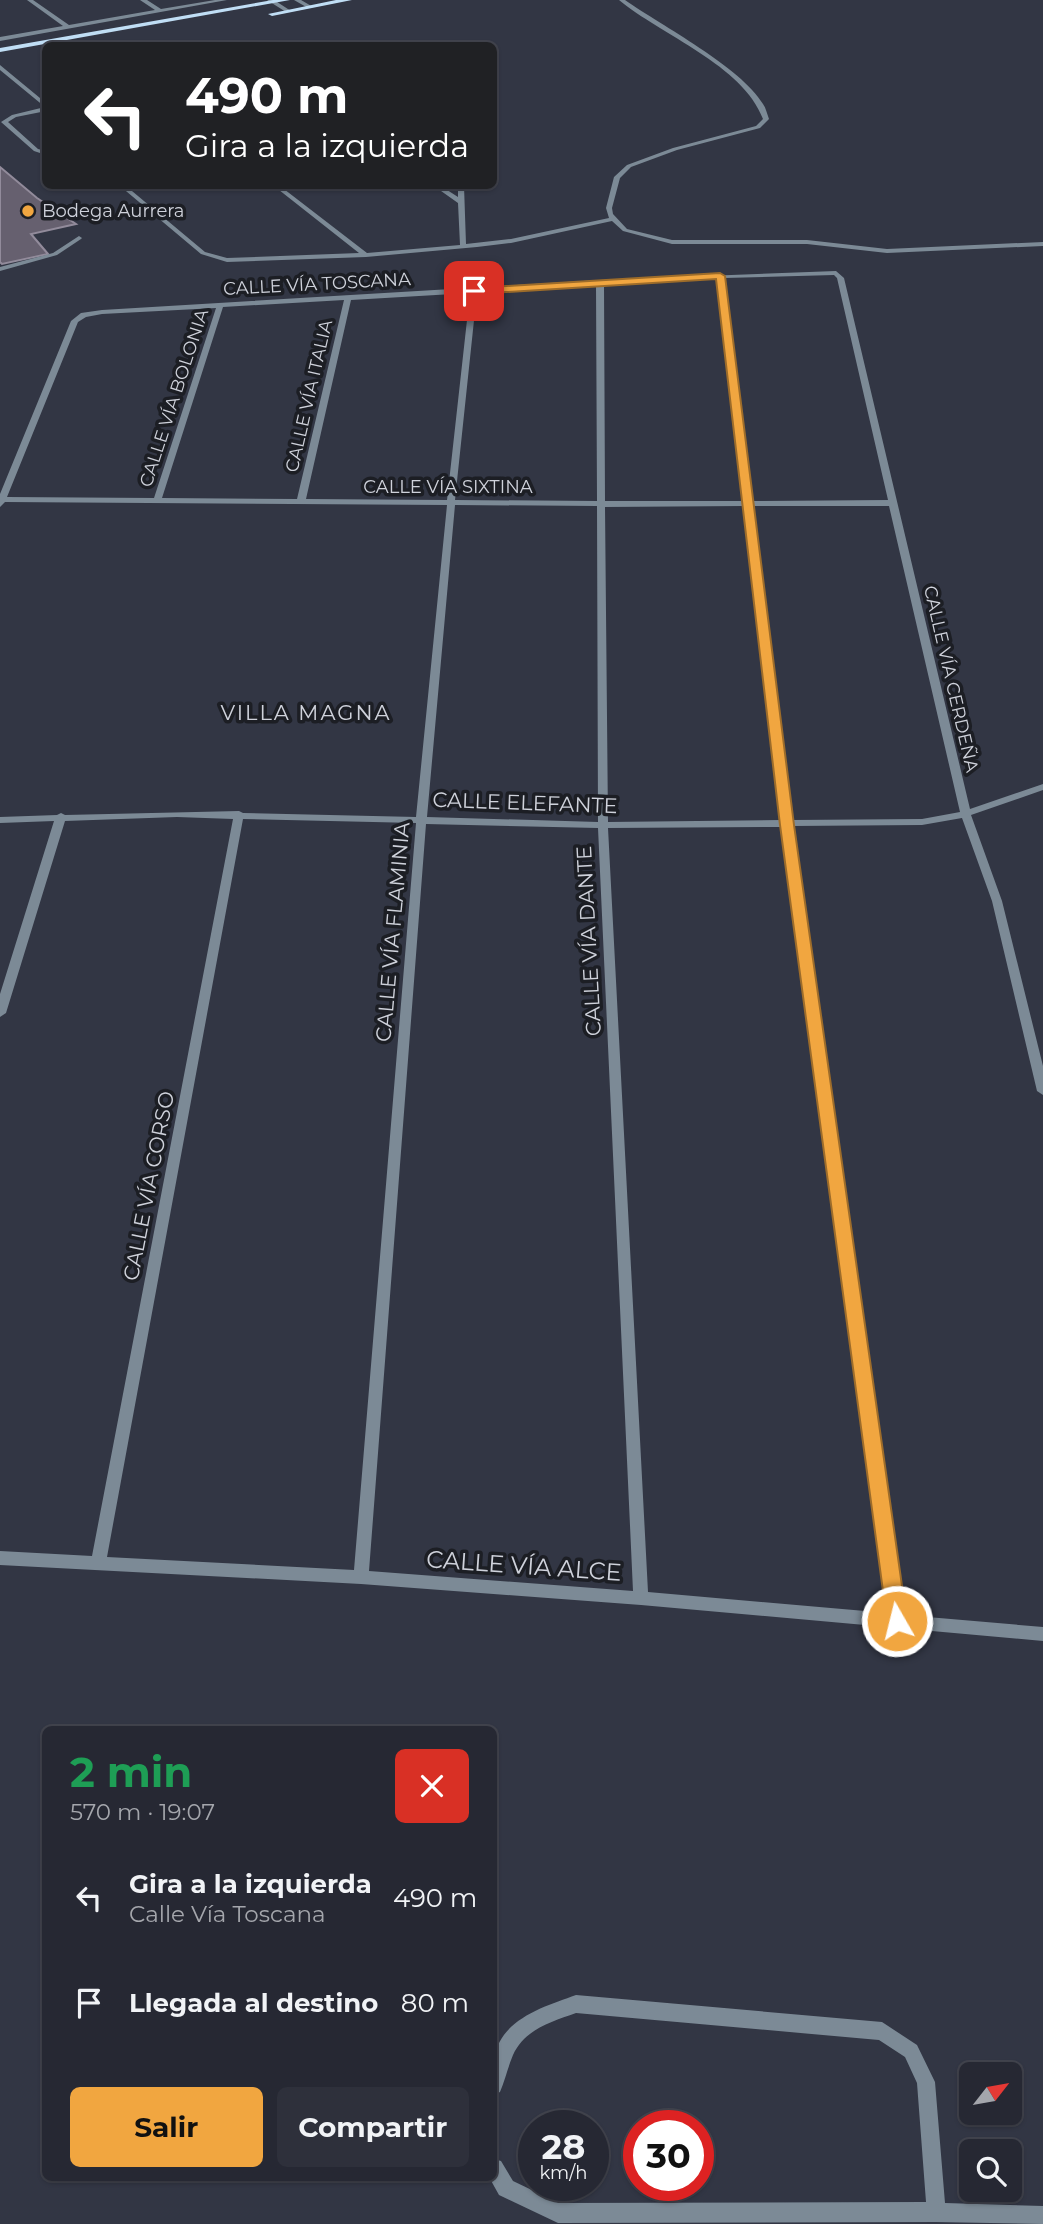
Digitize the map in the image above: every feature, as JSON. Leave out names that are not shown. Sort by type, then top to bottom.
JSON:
[{"type":"main road","points":[[44,42],[286,0]]},
{"type":"main road","points":[[261,15],[348,0]]},
{"type":"main road","points":[[0,50],[42,42]]},
{"type":"main road","points":[[0,62],[12,60]]},
{"type":"street","points":[[30,0],[68,27]]},
{"type":"street","points":[[143,0],[160,11]]},
{"type":"street","points":[[0,39],[224,0]]},
{"type":"street","points":[[297,0],[310,7]]},
{"type":"street","points":[[622,0],[742,82],[766,111],[766,119],[758,127],[664,153],[629,166],[617,177],[609,208],[613,219],[625,230],[672,242],[807,242],[872,250],[918,251],[1043,244]]},
{"type":"street","points":[[272,1],[288,11]]},
{"type":"street","points":[[0,67],[42,104]]},
{"type":"street","points":[[42,108],[14,116],[4,122],[36,150],[42,152]]},
{"type":"street","points":[[126,189],[177,234],[209,256],[241,261],[366,255],[511,241],[613,219]]},
{"type":"street","points":[[281,189],[366,255]]},
{"type":"street","points":[[441,189],[462,203]]},
{"type":"street","points":[[461,189],[463,246]]},
{"type":"street","points":[[0,269],[55,254],[79,238]]},
{"type":"street","name":"CALLE VÍA TOSCANA","points":[[1,501],[75,321],[93,313],[600,282],[836,274]]},
{"type":"street","name":"CALLE VÍA CERDEÑA","points":[[836,274],[840,278],[966,815],[997,901],[1043,1091]]},
{"type":"street","points":[[720,276],[787,825],[897,1621]]},
{"type":"street","name":"CALLE VÍA DANTE","points":[[600,282],[603,825],[641,1598]]},
{"type":"street","name":"CALLE VÍA FLAMINIA","points":[[361,1577],[421,819],[449,503],[474,291]]},
{"type":"street","name":"CALLE VÍA ITALIA","points":[[301,501],[348,299]]},
{"type":"street","name":"CALLE VÍA BOLONIA","points":[[157,500],[220,305]]},
{"type":"street","name":"CALLE VÍA SIXTINA","points":[[1,501],[893,503]]},
{"type":"street","name":"CALLE ELEFANTE","points":[[0,820],[61,816],[239,814],[603,825],[933,822],[966,815],[987,804],[1043,787]]},
{"type":"street","name":"CALLE VÍA CORSO","points":[[98,1564],[239,814]]},
{"type":"street","points":[[0,1013],[61,816]]},
{"type":"street","name":"CALLE VÍA ALCE","points":[[0,1558],[361,1577],[641,1598],[1043,1634]]},
{"type":"street","points":[[497,2075],[504,2050],[529,2020],[576,2004],[882,2031],[911,2051],[926,2082],[936,2212]]},
{"type":"street","points":[[497,2173],[506,2188],[558,2213],[936,2212],[1043,2216]]},
{"type":"building","name":"Bodega Aurrera","points":[[0,167],[37,198],[76,224],[31,234],[48,254],[2,264],[0,262]]},
{"type":"place","name":"Bodega Aurrera","points":[[28,211]]},
{"type":"district","name":"VILLA MAGNA","points":[[306,713]]},
{"type":"route","points":[[474,291],[720,276],[787,825],[897,1621]]}]
